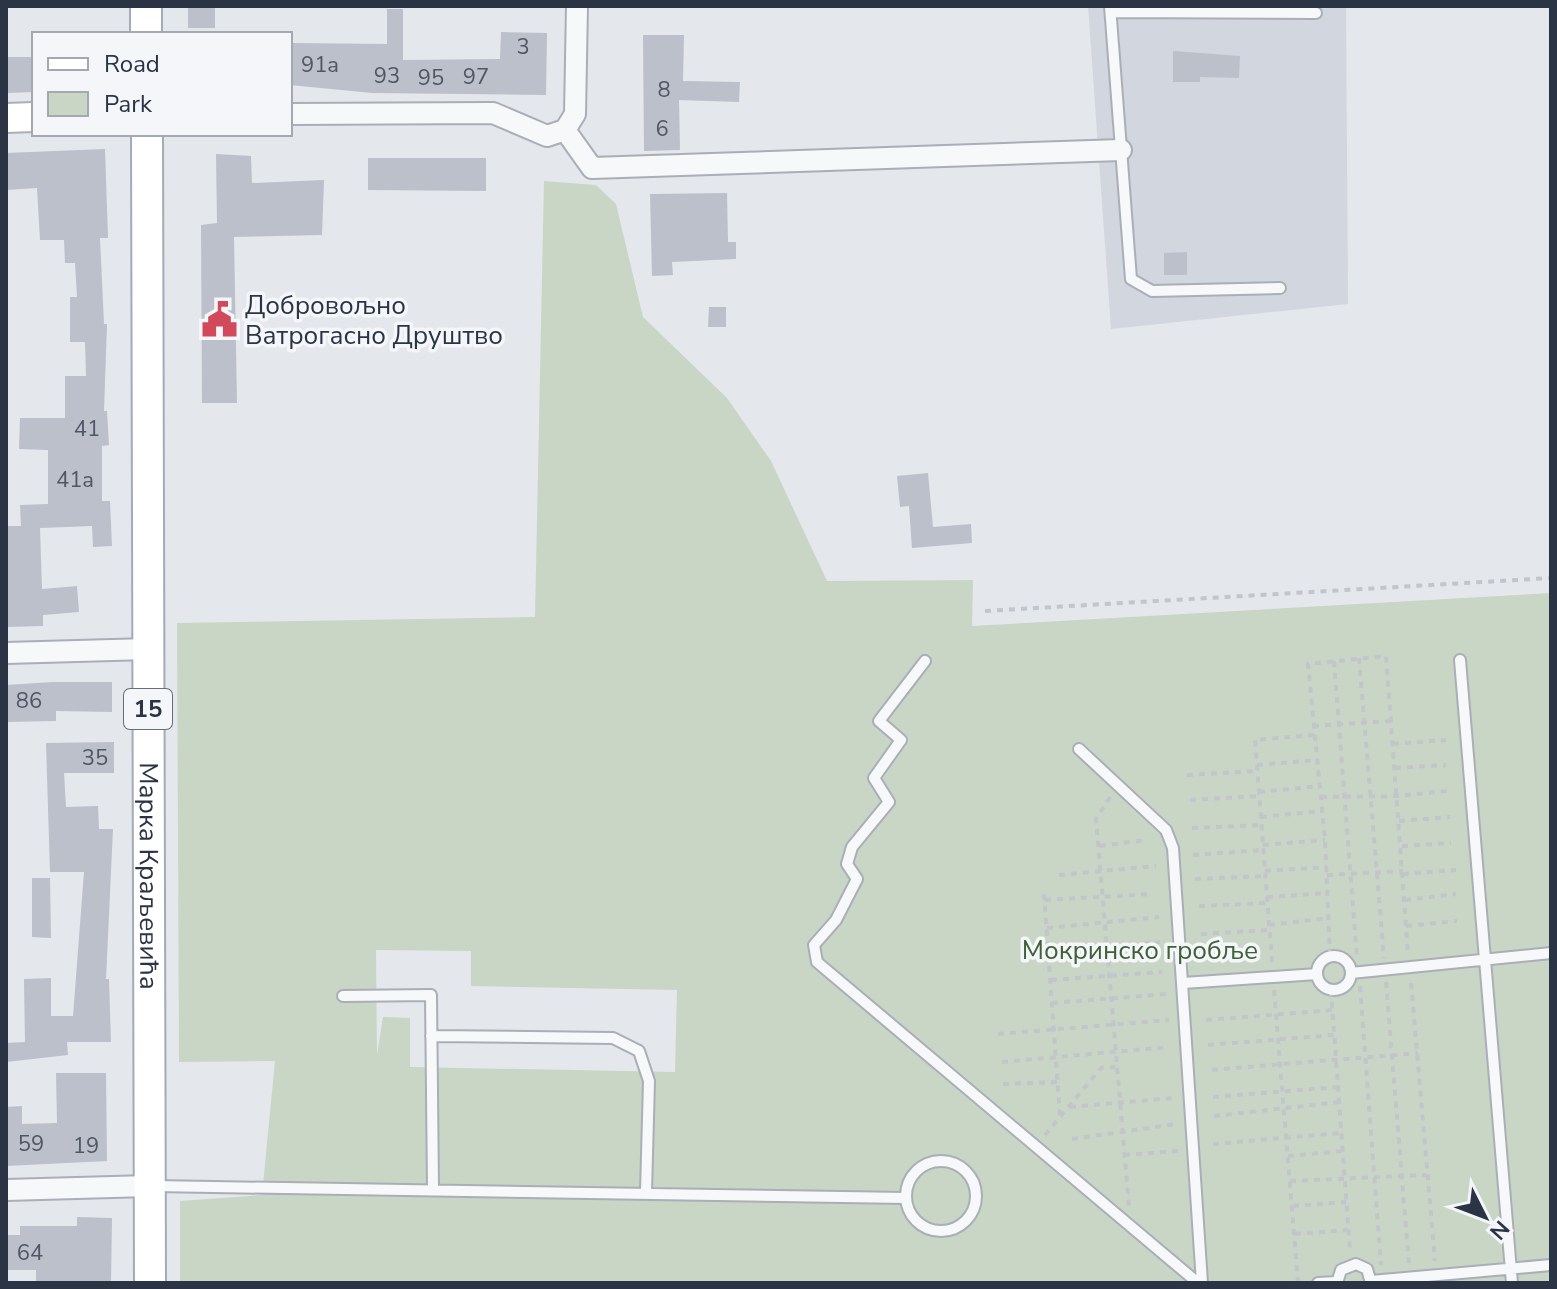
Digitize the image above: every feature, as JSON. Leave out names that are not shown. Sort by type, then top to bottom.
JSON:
[{"type":"main road","points":[[146,6],[146,32]]},
{"type":"main road","name":"Марка Краљевића","points":[[147,136],[150,1283]]},
{"type":"street","points":[[292,114],[493,113],[547,136],[565,130],[575,114],[577,6]]},
{"type":"street","points":[[6,118],[32,117]]},
{"type":"street","points":[[565,130],[592,168],[1121,150]]},
{"type":"street","points":[[6,653],[148,649]]},
{"type":"street","points":[[6,1190],[148,1186]]},
{"type":"lane","points":[[1280,288],[1152,291],[1131,279],[1110,9],[1316,13]]},
{"type":"lane","points":[[1460,660],[1512,1283]]},
{"type":"lane","points":[[925,661],[879,721],[901,740],[874,778],[889,802],[852,847],[847,864],[857,879],[836,920],[814,945],[817,962],[1200,1283]]},
{"type":"lane","points":[[1079,749],[1166,830],[1173,848],[1200,1283]]},
{"type":"lane","points":[[1351,973],[1551,953]]},
{"type":"lane","points":[[1330,956],[1342,958],[1351,973],[1345,985],[1331,990],[1319,982],[1317,974],[1320,962],[1330,956]]},
{"type":"lane","points":[[1183,983],[1317,974]]},
{"type":"lane","points":[[343,996],[431,995],[433,1188]]},
{"type":"lane","points":[[431,1036],[613,1038],[639,1051],[649,1081],[646,1192]]},
{"type":"lane","points":[[937,1161],[960,1167],[975,1190],[968,1217],[955,1228],[944,1230],[933,1230],[918,1223],[908,1209],[906,1198],[912,1175],[921,1167],[937,1161]]},
{"type":"lane","points":[[148,1186],[433,1188],[906,1198]]},
{"type":"lane","points":[[1318,1283],[1337,1283],[1341,1270],[1350,1264],[1367,1269],[1371,1282],[1551,1265]]},
{"type":"path","points":[[985,611],[1551,578]]},
{"type":"path","points":[[1330,956],[1323,811],[1308,664],[1386,656]]},
{"type":"path","points":[[1313,726],[1390,721]]},
{"type":"path","points":[[1298,1283],[1255,740],[1314,735]]},
{"type":"path","points":[[1392,744],[1446,740]]},
{"type":"path","points":[[1187,775],[1317,760]]},
{"type":"path","points":[[1395,768],[1446,765]]},
{"type":"path","points":[[1190,800],[1320,786]]},
{"type":"path","points":[[1119,787],[1096,819],[1123,1155],[1133,1228]]},
{"type":"path","points":[[1321,797],[1397,796],[1447,791]]},
{"type":"path","points":[[1261,817],[1323,811]]},
{"type":"path","points":[[1399,821],[1450,817]]},
{"type":"path","points":[[1192,828],[1261,825]]},
{"type":"path","points":[[1099,846],[1145,840]]},
{"type":"path","points":[[1193,855],[1325,840]]},
{"type":"path","points":[[1401,846],[1451,843]]},
{"type":"path","points":[[1059,875],[1156,866]]},
{"type":"path","points":[[1195,879],[1327,867]]},
{"type":"path","points":[[1327,875],[1456,870]]},
{"type":"path","points":[[1199,906],[1328,893]]},
{"type":"path","points":[[1060,1116],[1044,897],[1150,894]]},
{"type":"path","points":[[1405,900],[1456,894]]},
{"type":"path","points":[[1047,928],[1159,917]]},
{"type":"path","points":[[1201,934],[1269,928],[1329,918]]},
{"type":"path","points":[[1406,926],[1457,921]]},
{"type":"path","points":[[1048,953],[1160,942]]},
{"type":"path","points":[[1051,980],[1162,972]]},
{"type":"path","points":[[1331,990],[1350,1264]]},
{"type":"path","points":[[1052,1003],[1167,994]]},
{"type":"path","points":[[1206,1020],[1333,1010]]},
{"type":"path","points":[[998,1034],[1054,1032],[1169,1020]]},
{"type":"path","points":[[1208,1045],[1334,1035]]},
{"type":"path","points":[[1002,1062],[1168,1047]]},
{"type":"path","points":[[1212,1070],[1418,1053]]},
{"type":"path","points":[[1036,1146],[1101,1068],[1116,1067]]},
{"type":"path","points":[[1003,1084],[1058,1082]]},
{"type":"path","points":[[1213,1097],[1338,1087]]},
{"type":"path","points":[[1069,1107],[1172,1098]]},
{"type":"path","points":[[1214,1116],[1339,1102]]},
{"type":"path","points":[[1072,1139],[1176,1124]]},
{"type":"path","points":[[1213,1144],[1341,1133]]},
{"type":"path","points":[[1123,1155],[1178,1151]]},
{"type":"path","points":[[1288,1156],[1343,1151]]},
{"type":"path","points":[[1290,1181],[1426,1175]]},
{"type":"path","points":[[1292,1206],[1346,1202]]},
{"type":"path","points":[[1294,1234],[1348,1230]]},
{"type":"shaded area","points":[[1088,6],[1346,6],[1348,304],[1111,329]]},
{"type":"green space","name":"Мокринско гробље","points":[[544,181],[596,185],[616,204],[643,317],[727,398],[771,461],[827,581],[973,580],[972,626],[1551,593],[1551,1283],[1514,1283],[1485,872],[1511,1283],[180,1283],[180,1201],[262,1195],[275,1061],[179,1062],[177,623],[535,617]],"holes":[[[376,950],[471,951],[471,986],[677,990],[675,1072],[410,1067],[410,1018],[383,1017],[377,1055]]]},
{"type":"building","points":[[188,6],[215,6],[215,28],[188,28]]},
{"type":"building","points":[[387,9],[403,9],[403,60],[500,59],[501,32],[547,33],[546,95],[372,93],[292,85],[292,43],[387,44]]},
{"type":"building","points":[[643,35],[684,35],[683,81],[740,82],[739,102],[679,100],[680,150],[644,151]]},
{"type":"building","points":[[1173,51],[1240,56],[1239,78],[1200,77],[1200,82],[1173,82]]},
{"type":"building","points":[[6,57],[32,57],[32,92],[6,93]]},
{"type":"building","points":[[105,149],[108,238],[100,238],[104,324],[107,324],[104,411],[107,411],[109,445],[102,446],[102,501],[110,501],[112,546],[93,547],[92,526],[40,528],[42,589],[77,586],[79,612],[43,615],[43,626],[6,627],[6,526],[21,526],[20,505],[48,504],[48,450],[19,449],[20,418],[65,418],[65,376],[86,376],[85,342],[70,342],[70,297],[77,297],[75,263],[65,263],[64,240],[40,240],[37,188],[6,190],[6,153]]},
{"type":"building","name":"Добровољно Ватрогасно Друштво","points":[[216,154],[251,156],[252,183],[324,180],[322,235],[234,237],[237,403],[202,403],[201,225],[217,223]]},
{"type":"building","points":[[368,158],[486,158],[486,191],[368,190]]},
{"type":"building","points":[[727,193],[728,242],[736,242],[736,259],[672,262],[673,275],[652,276],[650,194]]},
{"type":"building","points":[[1187,252],[1187,275],[1164,275],[1164,253]]},
{"type":"building","points":[[709,307],[726,307],[726,327],[708,327]]},
{"type":"building","points":[[928,473],[933,527],[971,524],[972,543],[912,548],[909,506],[900,507],[897,476]]},
{"type":"building","points":[[112,682],[112,712],[56,711],[56,721],[6,722],[6,685]]},
{"type":"building","points":[[114,742],[114,773],[64,773],[66,807],[98,806],[99,829],[113,829],[106,979],[109,979],[111,1042],[67,1042],[68,1055],[6,1062],[6,1043],[25,1042],[24,979],[51,978],[51,1016],[73,1016],[84,872],[50,872],[46,743]]},
{"type":"building","points":[[32,878],[50,878],[51,938],[32,937]]},
{"type":"building","points":[[56,1073],[106,1073],[107,1161],[6,1166],[6,1107],[22,1106],[22,1124],[57,1123]]},
{"type":"building","points":[[77,1217],[112,1218],[111,1283],[36,1283],[36,1270],[6,1270],[6,1235],[20,1235],[20,1226],[77,1226]]},
{"type":"place","name":"Добровољно Ватрогасно Друштво","points":[[219,320]]}]
